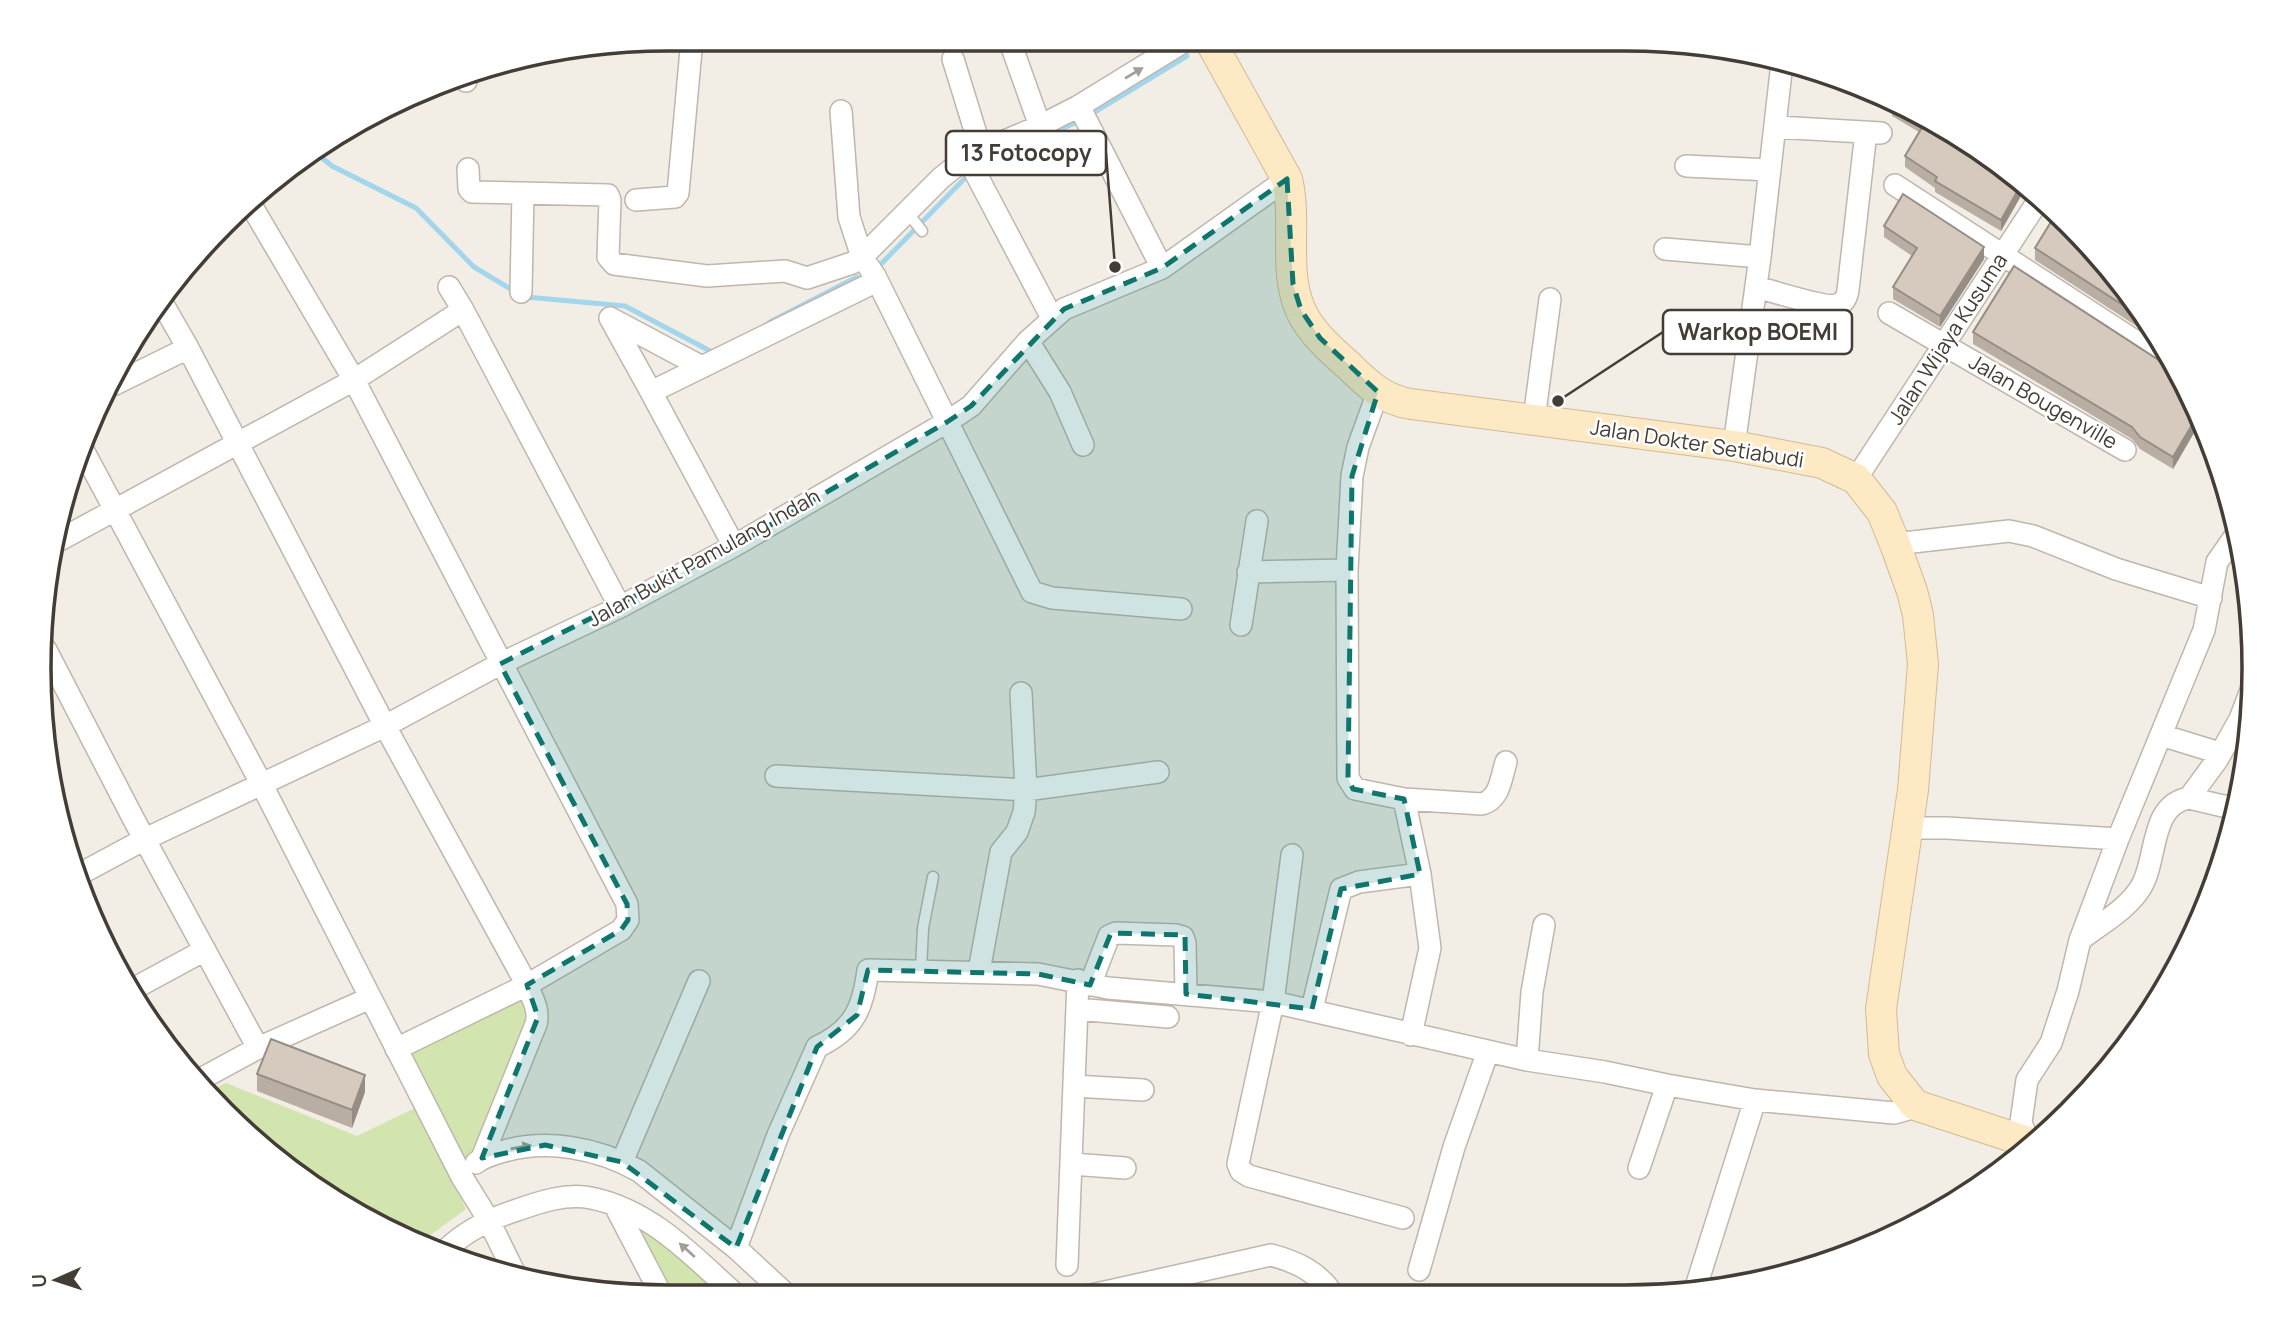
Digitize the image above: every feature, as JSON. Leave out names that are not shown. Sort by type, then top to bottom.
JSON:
[{"type":"main road","name":"Jalan Dokter Setiabudi","points":[[1216,51],[1287,179],[1292,198],[1293,284],[1301,310],[1320,338],[1378,392],[1393,401],[1734,446],[1822,463],[1856,479],[1882,512],[1912,591],[1918,615],[1923,664],[1918,752],[1884,987],[1882,1036],[1884,1054],[1892,1076],[1915,1105]]},
{"type":"main road","points":[[1915,1105],[2021,1141]]},
{"type":"street","points":[[636,200],[675,197],[678,193],[691,51]]},
{"type":"street","points":[[1013,51],[1041,126]]},
{"type":"street","points":[[468,169],[469,189],[472,192],[608,195],[608,257],[614,264],[707,276],[785,271],[807,278],[852,263],[915,222],[942,178],[973,157],[1041,126],[1084,114],[1171,51]]},
{"type":"street","points":[[953,59],[973,157],[983,185],[1052,318]]},
{"type":"street","points":[[1734,446],[1760,257],[1781,71]]},
{"type":"street","points":[[841,111],[849,217],[862,257],[877,281],[1031,592],[1052,598],[1181,609]]},
{"type":"street","points":[[1084,114],[1162,268]]},
{"type":"street","points":[[1756,286],[1826,305],[1839,305],[1844,301],[1874,133],[1776,127]]},
{"type":"street","points":[[1686,166],[1770,170]]},
{"type":"street","name":"Jalan Bukit Pamulang Indah","points":[[86,871],[145,839],[385,726],[500,664],[621,607],[734,546],[971,406],[1028,341],[1064,309],[1162,268],[1287,179]]},
{"type":"street","points":[[1895,186],[2158,356]]},
{"type":"street","points":[[521,292],[523,193]]},
{"type":"street","name":"Jalan Wijaya Kusuma","points":[[1856,479],[2035,206]]},
{"type":"street","points":[[254,211],[354,380],[627,904],[628,920],[621,930],[527,985],[396,1049]]},
{"type":"street","points":[[1665,248],[1760,257]]},
{"type":"street","points":[[651,392],[877,281]]},
{"type":"street","points":[[449,287],[621,607]]},
{"type":"street","points":[[1534,419],[1550,299]]},
{"type":"street","points":[[166,309],[385,726],[527,985],[538,1017],[482,1158],[462,1177]]},
{"type":"street","points":[[65,537],[354,380],[463,310]]},
{"type":"street","name":"Jalan Bougenville","points":[[1889,313],[2125,450]]},
{"type":"street","points":[[702,367],[610,318],[734,546]]},
{"type":"street","points":[[1028,341],[1060,392],[1083,445]]},
{"type":"street","points":[[121,381],[188,348]]},
{"type":"street","points":[[1378,392],[1353,463],[1347,570],[1348,778],[1355,789],[1404,799],[1482,804],[1490,802],[1497,794],[1506,762]]},
{"type":"street","points":[[88,459],[261,783],[462,1177],[488,1219],[510,1265]]},
{"type":"street","points":[[1241,625],[1257,521]]},
{"type":"street","points":[[1895,544],[2009,531],[2033,536],[2116,569],[2211,598]]},
{"type":"street","points":[[2027,1136],[2021,1122],[2027,1080],[2051,1043],[2068,991],[2080,940],[2118,839],[2204,630],[2217,562],[2229,545]]},
{"type":"street","points":[[1248,572],[1347,570]]},
{"type":"street","points":[[51,660],[258,1048]]},
{"type":"street","points":[[979,971],[1001,852],[1020,825],[1024,812],[1026,790],[1021,693]]},
{"type":"street","points":[[2189,798],[2217,760],[2240,719]]},
{"type":"street","points":[[2161,735],[2213,751],[2217,760]]},
{"type":"street","points":[[776,776],[1026,790],[1158,772]]},
{"type":"street","points":[[2080,940],[2130,902],[2142,886],[2165,812],[2179,800],[2189,798],[2226,806]]},
{"type":"street","points":[[1404,799],[1420,874],[1430,948],[1410,1035]]},
{"type":"street","points":[[1907,828],[2118,839]]},
{"type":"street","points":[[1292,855],[1273,1002],[1238,1164],[1241,1171],[1249,1176],[1402,1217]]},
{"type":"street","points":[[1312,1009],[1341,889],[1359,882],[1420,874]]},
{"type":"street","points":[[1527,1060],[1532,992],[1544,925]]},
{"type":"street","points":[[1067,1265],[1077,1009],[1084,982],[1109,936],[1116,933],[1176,934],[1183,937],[1185,943],[1186,994]]},
{"type":"street","points":[[139,986],[205,950]]},
{"type":"street","points":[[736,1248],[778,1135],[817,1047],[829,1042],[857,1015],[868,970],[1038,974],[1084,982],[1273,1002],[1527,1060],[1755,1100],[1894,1113],[1915,1105]]},
{"type":"street","points":[[622,1162],[699,981]]},
{"type":"street","points":[[205,1077],[258,1048],[370,998]]},
{"type":"street","points":[[1077,1009],[1168,1017]]},
{"type":"street","points":[[1419,1270],[1454,1147],[1488,1051]]},
{"type":"street","points":[[1639,1168],[1667,1085]]},
{"type":"street","points":[[1074,1086],[1143,1090]]},
{"type":"street","points":[[1698,1281],[1755,1100]]},
{"type":"street","points":[[482,1158],[508,1150],[545,1144],[593,1153],[622,1162],[639,1171],[736,1248],[776,1285]]},
{"type":"street","points":[[1072,1164],[1125,1168]]},
{"type":"street","points":[[453,1246],[488,1219],[548,1199],[589,1198],[615,1206],[664,1231],[725,1285]]},
{"type":"street","points":[[615,1206],[657,1285]]},
{"type":"street","points":[[1136,1285],[1271,1255],[1309,1270],[1327,1285]]},
{"type":"lane","points":[[922,970],[923,928],[933,877]]},
{"type":"highlighted area","points":[[1287,179],[1293,284],[1301,310],[1320,338],[1378,392],[1352,476],[1348,778],[1353,789],[1404,799],[1420,874],[1341,889],[1312,1009],[1186,994],[1185,935],[1111,933],[1090,985],[1038,974],[868,970],[857,1015],[817,1047],[736,1248],[622,1162],[545,1145],[482,1158],[538,1017],[527,985],[621,930],[628,920],[627,904],[500,664],[734,546],[947,422],[971,406],[1064,309],[1162,268]]},
{"type":"green space","points":[[521,995],[531,1017],[475,1154],[463,1162],[407,1053]]},
{"type":"green space","points":[[226,1083],[357,1136],[417,1107],[466,1209],[429,1236],[395,1222],[359,1203],[292,1158],[216,1087]]},
{"type":"green space","points":[[628,1224],[663,1241],[709,1285],[662,1285]]},
{"type":"building","points":[[1922,127],[1968,155],[2017,192],[2001,220],[1935,181],[1937,177],[1905,156]]},
{"type":"building","points":[[1903,194],[1984,247],[1940,316],[1893,287],[1917,248],[1884,226]]},
{"type":"building","points":[[2051,222],[2089,261],[2125,307],[2035,248]]},
{"type":"building","points":[[2014,266],[2161,362],[2192,425],[2173,457],[2140,437],[2132,427],[1973,332]]},
{"type":"building","points":[[271,1039],[365,1075],[352,1110],[257,1074]]},
{"type":"waterway","points":[[1088,116],[1187,56]]},
{"type":"waterway","points":[[977,169],[1079,121]]},
{"type":"waterway","points":[[322,157],[332,166],[416,208],[474,267],[514,291]]},
{"type":"waterway","points":[[882,263],[969,174]]},
{"type":"waterway","points":[[770,322],[857,277]]},
{"type":"waterway","points":[[526,297],[625,306],[712,352],[717,349]]},
{"type":"place","name":"13 Fotocopy","points":[[1115,267]]},
{"type":"place","name":"Warkop BOEMI","points":[[1558,401]]}]
